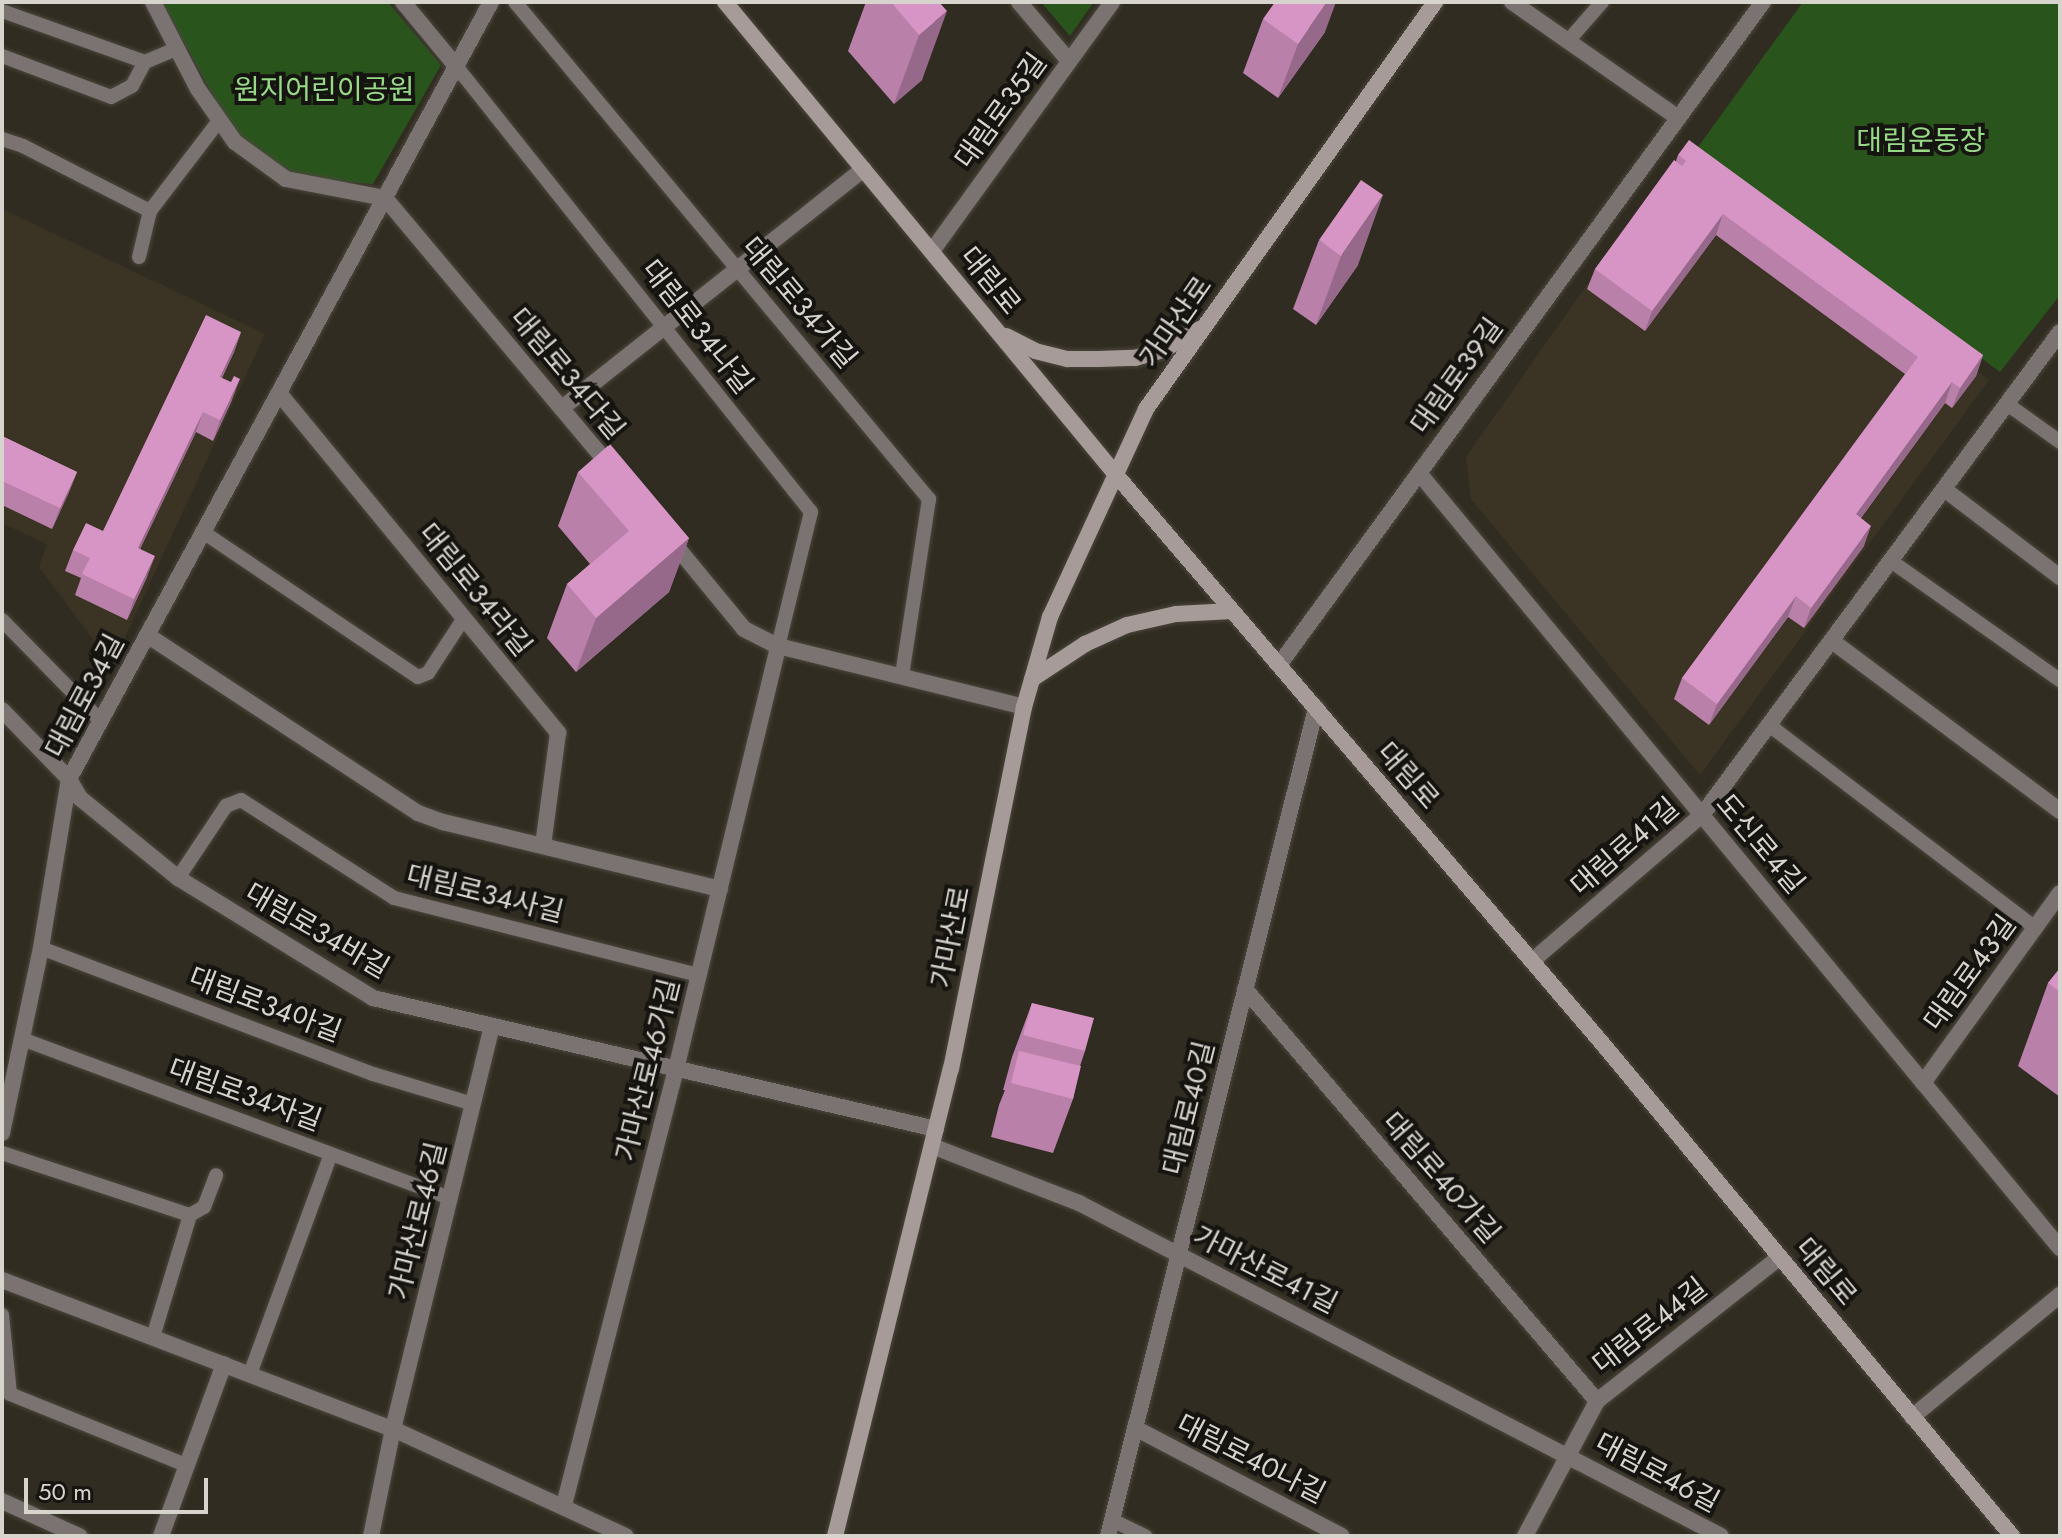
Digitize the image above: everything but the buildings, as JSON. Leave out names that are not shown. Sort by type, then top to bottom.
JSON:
[{"type":"main road","name":"대림로","points":[[725,2],[1117,476],[1532,961],[2012,1536]]},
{"type":"main road","name":"가마산로","points":[[835,1536],[934,1138],[1024,707],[1050,617],[1146,409],[1435,2]]},
{"type":"main road","points":[[999,332],[1035,351],[1068,359],[1098,359],[1135,358],[1163,350],[1205,327]]},
{"type":"main road","points":[[1032,679],[1085,644],[1127,625],[1176,614],[1232,611]]},
{"type":"street","points":[[153,2],[218,122],[250,156],[286,179],[385,198]]},
{"type":"street","points":[[403,2],[456,66]]},
{"type":"street","name":"대림로34길","points":[[2,1133],[41,948],[69,779],[491,2]]},
{"type":"street","points":[[1019,2],[1069,61]]},
{"type":"street","name":"대림로35길","points":[[932,251],[1112,2]]},
{"type":"street","points":[[1512,2],[1678,118]]},
{"type":"street","name":"대림로39길","points":[[1279,665],[1763,2]]},
{"type":"street","points":[[562,408],[864,169]]},
{"type":"street","name":"대림로34다길","points":[[385,198],[623,482]]},
{"type":"street","name":"대림로41길","points":[[1532,961],[1702,815],[2060,332]]},
{"type":"street","name":"대림로34라길","points":[[279,393],[558,733],[543,845]]},
{"type":"street","name":"도신로4길","points":[[1419,473],[2060,1248]]},
{"type":"street","points":[[1944,489],[2060,577]]},
{"type":"street","points":[[663,531],[744,629],[778,646],[1024,707]]},
{"type":"street","points":[[147,635],[418,813],[720,889]]},
{"type":"street","points":[[1832,641],[2060,811]]},
{"type":"street","name":"가마산로46가길","points":[[564,1505],[676,1069],[778,646]]},
{"type":"street","name":"대림로40길","points":[[1110,1528],[1316,708]]},
{"type":"street","name":"대림로34바길","points":[[2,710],[69,779],[80,798],[178,878],[373,998],[676,1069]]},
{"type":"street","name":"대림로43길","points":[[1923,1083],[2060,893]]},
{"type":"street","name":"대림로40가길","points":[[1245,989],[1597,1401]]},
{"type":"street","name":"가마산로46길","points":[[371,1536],[393,1429],[492,1026]]},
{"type":"street","points":[[676,1069],[934,1138]]},
{"type":"street","name":"가마산로41길","points":[[934,1138],[1079,1203],[1568,1456]]},
{"type":"street","name":"대림로44길","points":[[1525,1536],[1597,1401],[1780,1257]]},
{"type":"street","points":[[2,1280],[393,1429],[626,1536]]},
{"type":"street","points":[[1912,1417],[2060,1295]]},
{"type":"street","points":[[161,1536],[224,1364]]},
{"type":"street","name":"대림로40나길","points":[[1135,1428],[1342,1536]]},
{"type":"street","name":"대림로46길","points":[[1568,1456],[1721,1536]]},
{"type":"street","points":[[2,1501],[79,1536]]},
{"type":"lane","name":"대림로34가길","points":[[515,2],[929,499],[902,676]]},
{"type":"lane","points":[[1568,41],[1602,2]]},
{"type":"lane","points":[[2,11],[145,62]]},
{"type":"lane","points":[[2,56],[111,97],[132,86],[145,62],[176,49]]},
{"type":"lane","name":"대림로34나길","points":[[456,66],[811,512],[778,646]]},
{"type":"lane","points":[[139,257],[150,211],[218,122]]},
{"type":"lane","points":[[2,139],[23,146],[150,211]]},
{"type":"lane","points":[[2007,404],[2060,442]]},
{"type":"lane","points":[[203,532],[418,677],[428,673],[464,618]]},
{"type":"lane","points":[[1891,561],[2060,680]]},
{"type":"lane","points":[[2,620],[101,721]]},
{"type":"lane","points":[[1769,725],[2035,928]]},
{"type":"lane","name":"대림로34사길","points":[[178,878],[226,806],[241,800],[394,898],[699,975]]},
{"type":"lane","name":"대림로34아길","points":[[41,948],[373,1074],[473,1104]]},
{"type":"lane","name":"대림로34자길","points":[[22,1039],[450,1198]]},
{"type":"lane","points":[[2,1153],[190,1215]]},
{"type":"lane","points":[[250,1374],[331,1154]]},
{"type":"lane","points":[[153,1337],[190,1215],[204,1207],[216,1175]]},
{"type":"lane","points":[[2,1315],[10,1394],[186,1465]]},
{"type":"lane","name":"대림로40길","points":[[1110,1528],[1145,1536]]},
{"type":"shaded area","points":[[1685,145],[1989,380],[1700,775],[1471,499],[1466,457]]},
{"type":"shaded area","points":[[2,209],[265,334],[112,665],[39,567],[47,544],[2,523]]},
{"type":"green space","name":"원지어린이공원","points":[[162,2],[388,2],[441,65],[373,184],[315,180],[286,170],[245,141],[224,116]]},
{"type":"green space","points":[[1041,2],[1094,2],[1070,36]]},
{"type":"green space","name":"대림운동장","points":[[1803,2],[2060,2],[2060,295],[2000,372],[1698,147]]}]
